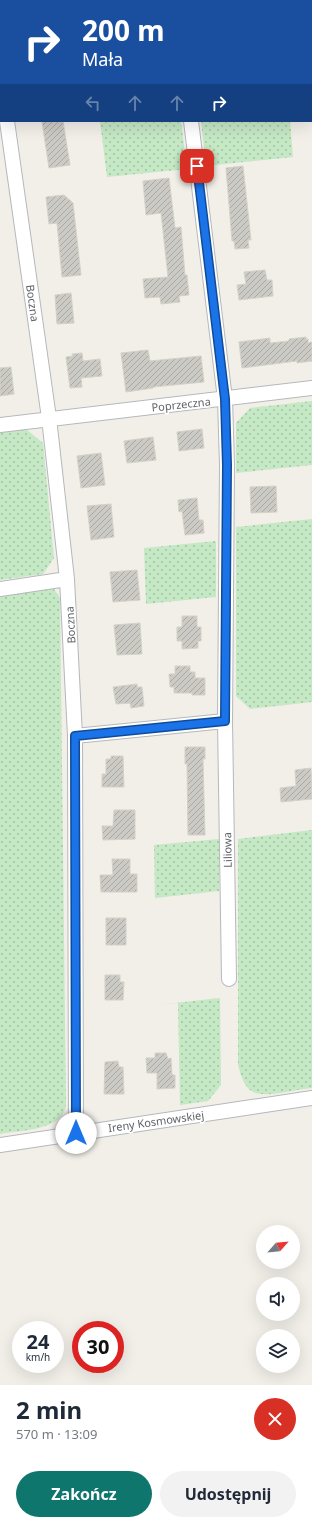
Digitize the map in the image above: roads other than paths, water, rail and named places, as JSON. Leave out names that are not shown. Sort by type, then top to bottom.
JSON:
[{"type":"street","name":"Boczna","points":[[7,122],[49,418],[67,579],[75,736],[76,1133]]},
{"type":"street","name":"Liliowa","points":[[191,122],[225,399],[227,465],[225,721],[229,978]]},
{"type":"street","name":"Poprzeczna","points":[[0,425],[312,388]]},
{"type":"street","points":[[0,589],[67,579]]},
{"type":"street","points":[[75,736],[225,721]]},
{"type":"street","name":"Ireny Kosmowskiej","points":[[0,1145],[312,1098]]}]
